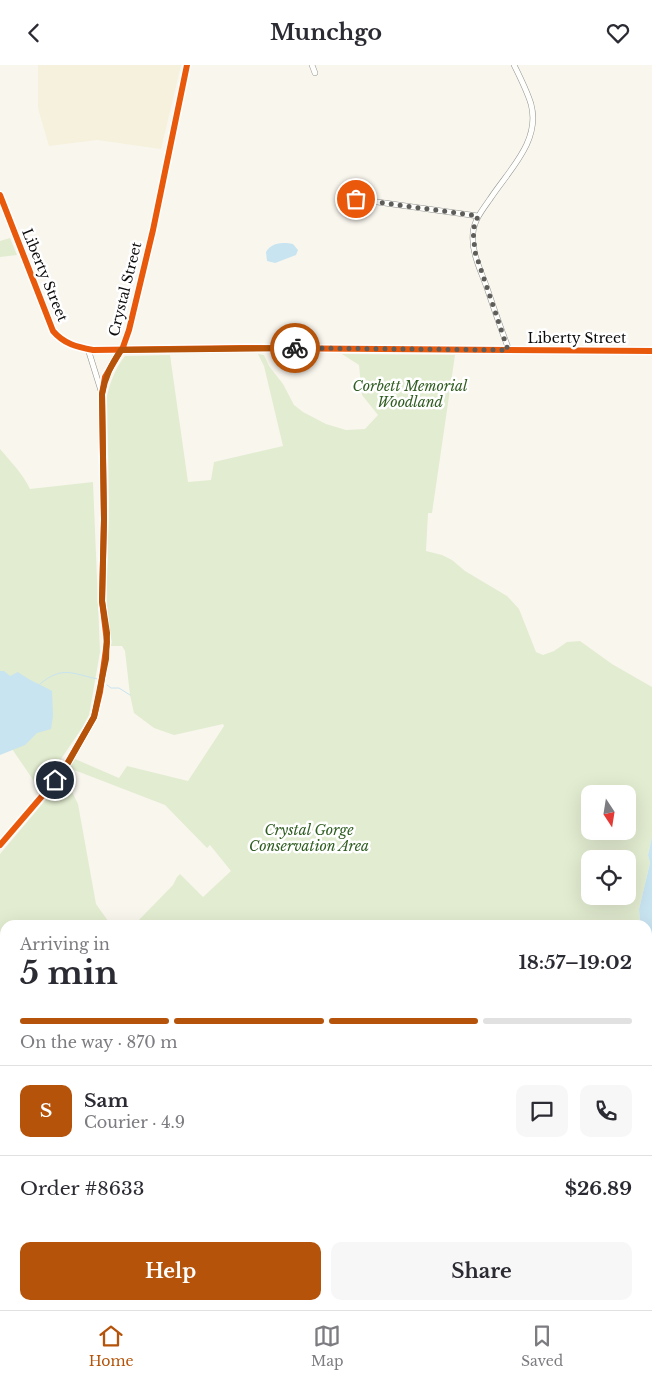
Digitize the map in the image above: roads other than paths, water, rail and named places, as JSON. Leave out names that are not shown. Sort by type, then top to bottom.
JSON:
[{"type":"street","name":"Crystal Street","points":[[0,845],[68,763],[85,734],[97,708],[106,659],[107,642],[102,601],[104,519],[102,394],[105,377],[121,350],[129,330],[148,251],[186,65]]},
{"type":"street","points":[[312,65],[315,73]]},
{"type":"street","points":[[508,350],[475,252],[473,230],[478,216],[511,171],[527,144],[532,131],[533,118],[530,103],[514,65]]},
{"type":"street","name":"Liberty Street","points":[[0,195],[53,331],[66,343],[88,349],[244,348],[652,351]]},
{"type":"street","points":[[344,205],[352,200],[361,199],[478,216]]},
{"type":"street","name":"Crystal Street","points":[[88,349],[102,394]]},
{"type":"water","points":[[287,243],[293,244],[298,250],[296,255],[275,263],[267,261],[266,252],[270,247]]},
{"type":"water","points":[[0,671],[4,671],[10,676],[18,672],[52,691],[53,716],[51,729],[37,733],[25,745],[0,755]]},
{"type":"water","points":[[652,837],[652,920],[640,920],[639,909],[650,863],[648,855]]},
{"type":"waterway","points":[[40,684],[48,678],[62,673],[74,673],[98,679]]},
{"type":"waterway","points":[[107,685],[111,688],[119,688],[130,695]]},
{"type":"park label","name":"Corbett Memorial Woodland","points":[[410,394]]},
{"type":"park label","name":"Crystal Gorge Conservation Area","points":[[309,838]]}]
